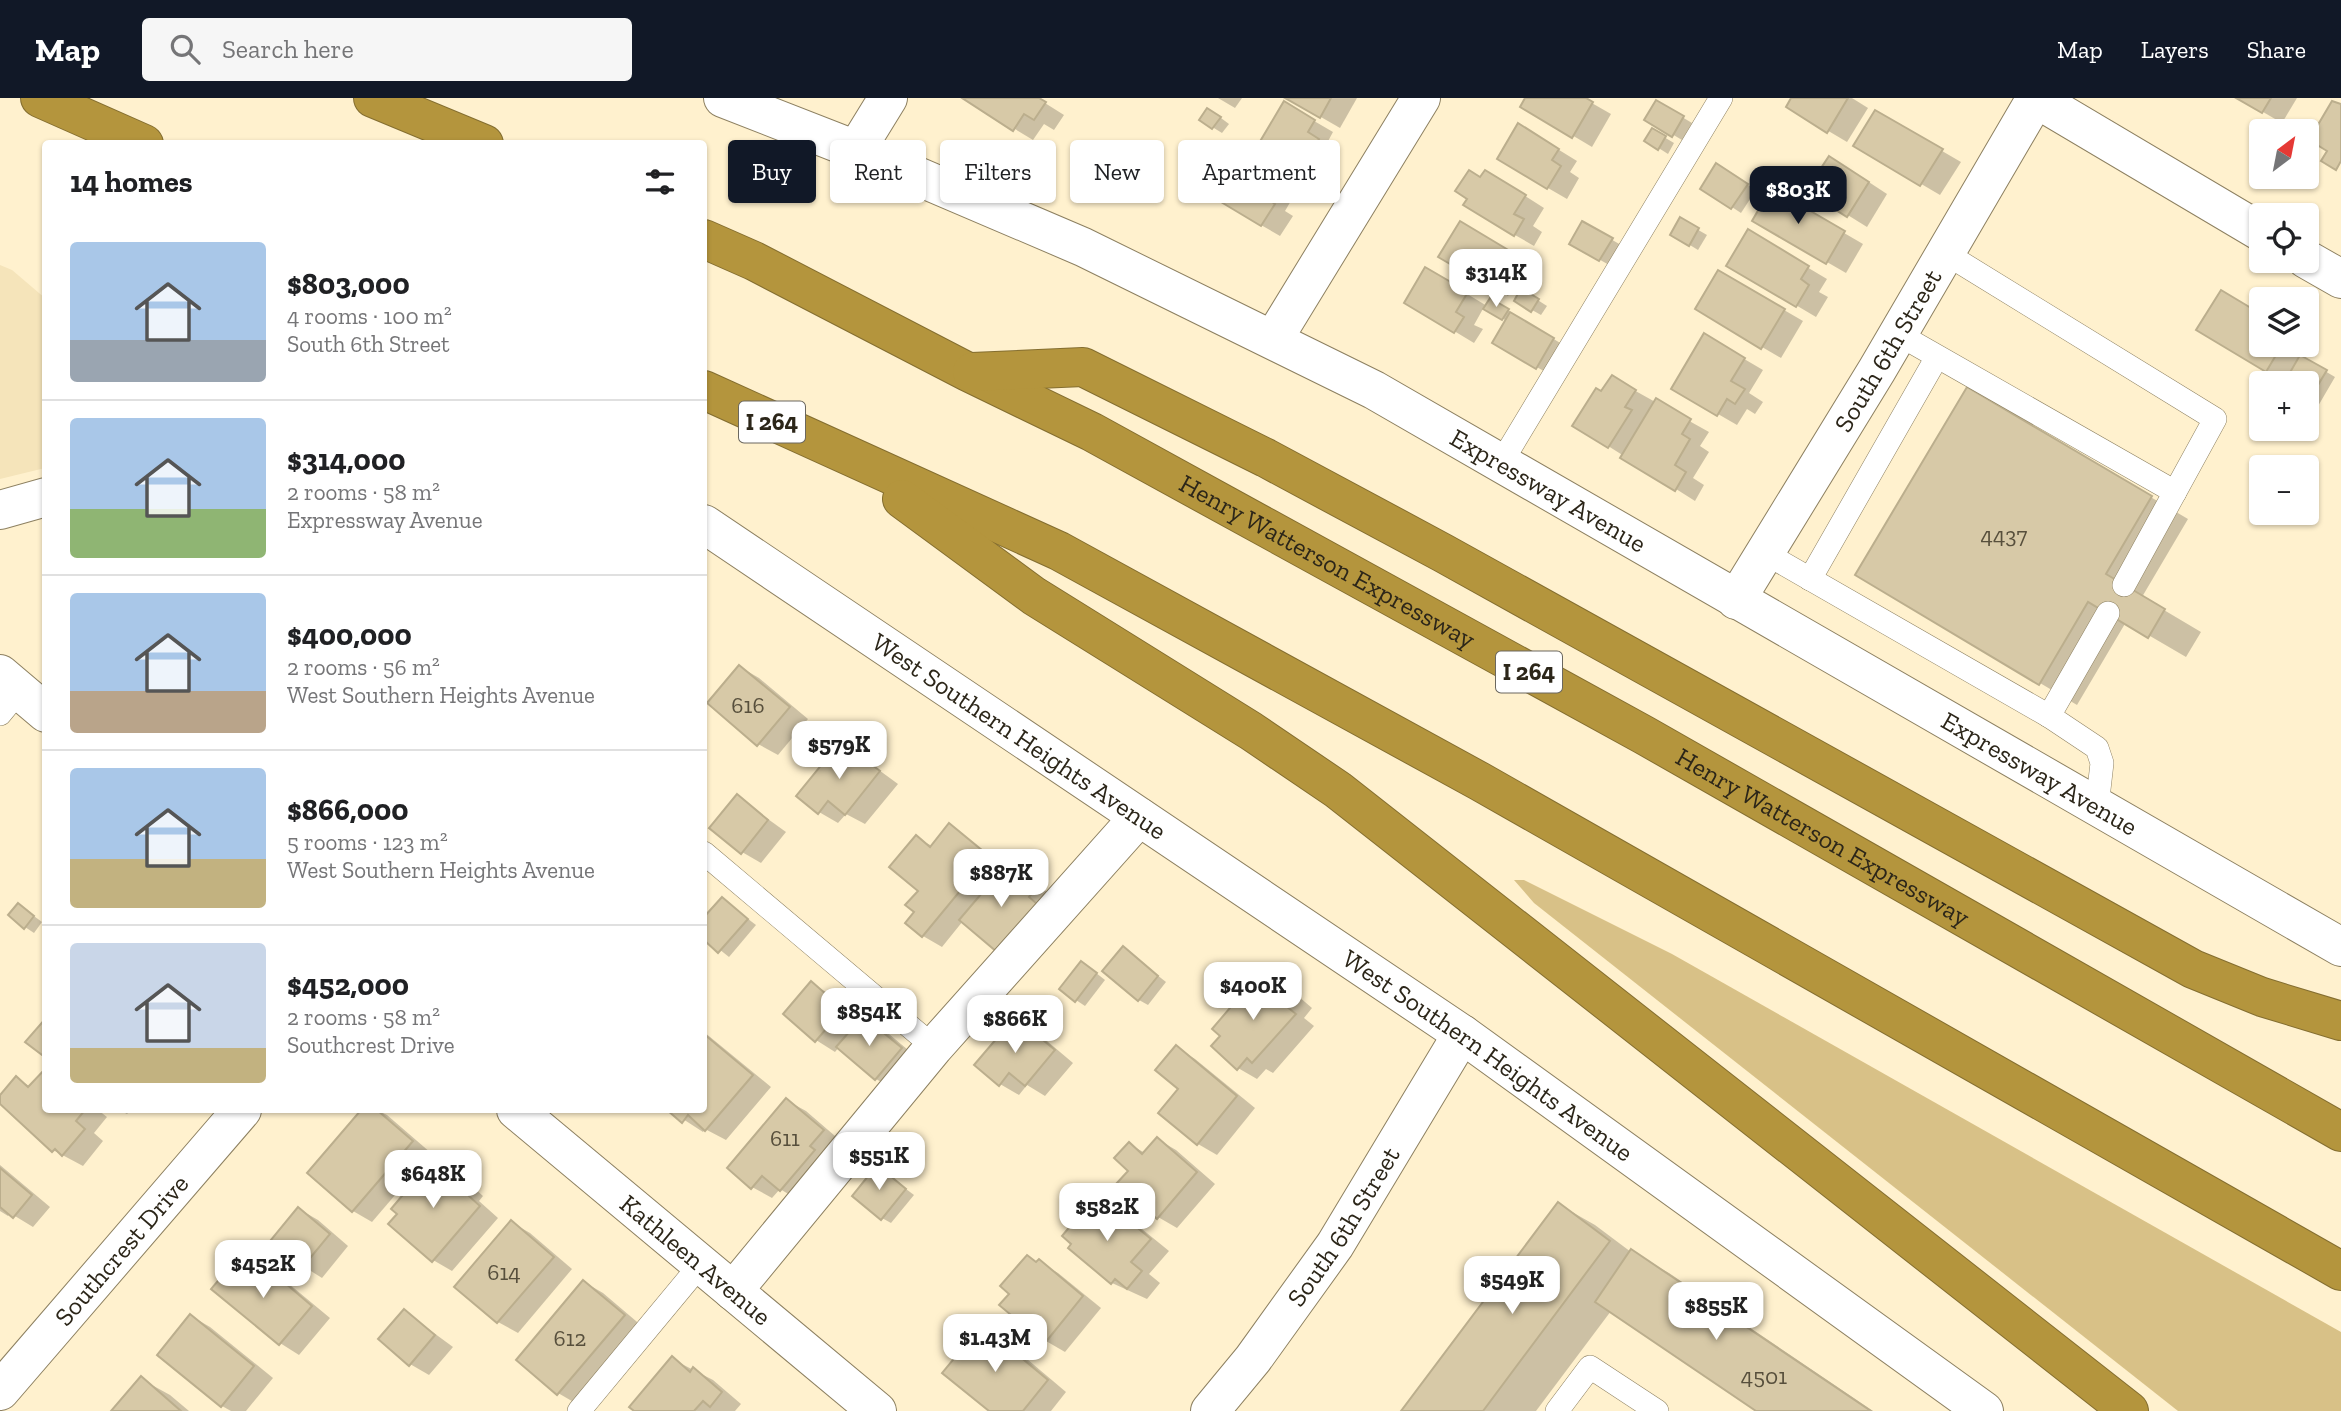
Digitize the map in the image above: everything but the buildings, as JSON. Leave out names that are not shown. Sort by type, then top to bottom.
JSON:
[{"type":"highway","points":[[40,98],[135,140]]},
{"type":"highway","points":[[373,98],[474,140]]},
{"type":"highway","name":"Henry Watterson Expressway","points":[[707,240],[754,261],[968,372],[1092,432],[1631,728],[2341,1132]]},
{"type":"highway","points":[[968,372],[1083,367],[1266,458],[1431,547],[2193,969],[2262,998],[2341,1021]]},
{"type":"highway","name":"I 264","points":[[707,391],[1059,551],[1479,781],[2341,1271]]},
{"type":"highway","points":[[841,454],[1034,596],[1251,732],[1359,806],[2129,1411]]},
{"type":"street","name":"Expressway Avenue","points":[[723,98],[830,140]]},
{"type":"street","points":[[862,140],[888,98]]},
{"type":"street","points":[[1274,338],[1421,98]]},
{"type":"street","points":[[2035,98],[2249,225]]},
{"type":"street","name":"South 6th Street","points":[[1737,600],[1898,334],[2035,98]]},
{"type":"street","name":"Expressway Avenue","points":[[926,180],[1083,247],[1274,338],[1374,390],[2341,947]]},
{"type":"street","points":[[2319,266],[2341,279]]},
{"type":"street","points":[[0,510],[42,498]]},
{"type":"street","name":"West Southern Heights Avenue","points":[[707,526],[1462,1034],[1984,1411]]},
{"type":"street","points":[[733,1291],[934,1047],[1139,817]]},
{"type":"street","name":"South 6th Street","points":[[1210,1411],[1253,1359],[1335,1245],[1462,1034]]},
{"type":"street","name":"Southcrest Drive","points":[[0,1391],[239,1113]]},
{"type":"street","name":"Kathleen Avenue","points":[[520,1113],[877,1411]]},
{"type":"lane","points":[[1501,463],[1721,98]]},
{"type":"lane","points":[[1945,253],[2216,419],[2124,585]]},
{"type":"lane","points":[[1898,334],[2175,492]]},
{"type":"lane","points":[[1810,579],[1937,357]]},
{"type":"lane","points":[[1765,553],[2049,716],[2097,748],[2102,763],[2097,807]]},
{"type":"lane","points":[[2049,716],[2108,613]]},
{"type":"lane","points":[[707,856],[934,1047]]},
{"type":"lane","points":[[579,1411],[701,1264]]},
{"type":"lane","points":[[1557,1411],[1590,1367],[1657,1411]]},
{"type":"shaded area","points":[[0,265],[12,270],[42,296],[42,469],[0,479]]},
{"type":"shaded area","points":[[1514,880],[1524,880],[1672,954],[2341,1332],[2341,1411],[2178,1411],[1534,903]]}]
